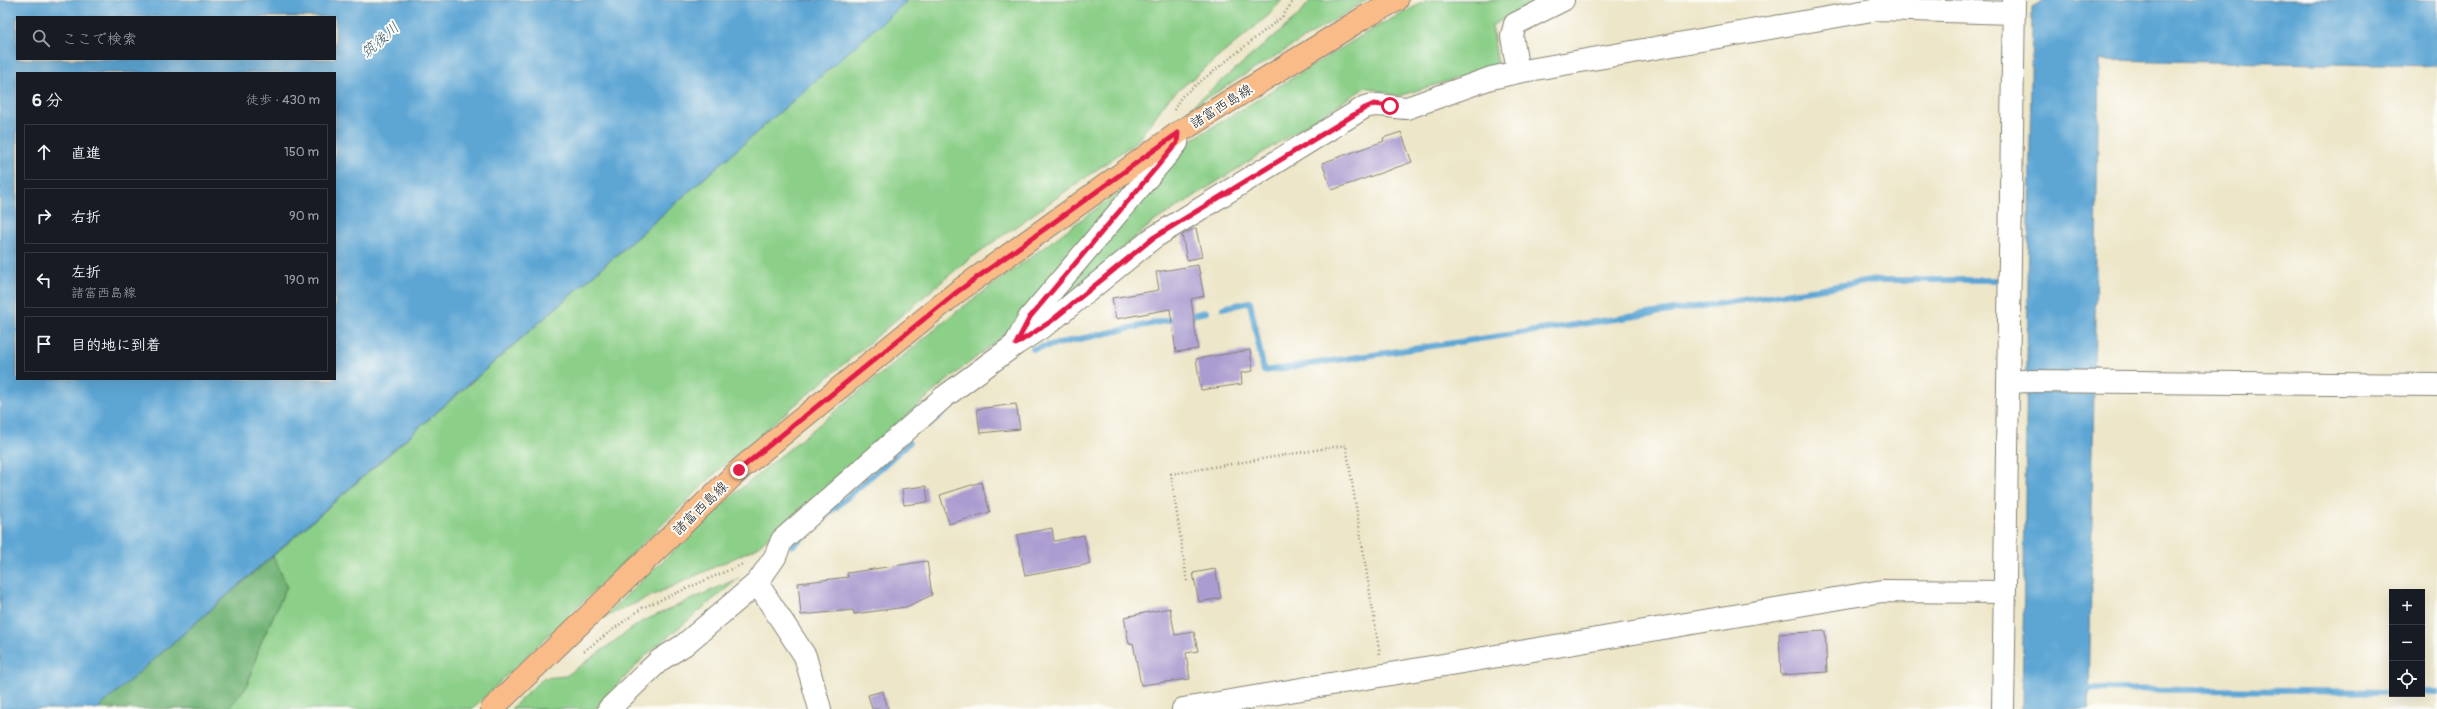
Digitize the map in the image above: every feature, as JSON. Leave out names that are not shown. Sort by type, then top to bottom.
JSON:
[{"type":"main road","name":"諸富西島線","points":[[492,709],[739,470],[957,292],[1178,133],[1363,18],[1397,0]]},
{"type":"street","points":[[1518,72],[1512,36],[1515,24],[1563,0]]},
{"type":"street","points":[[609,709],[660,660],[684,645],[757,583],[775,557],[782,540],[944,397],[1016,344],[1050,322],[1153,238],[1365,108],[1382,104],[1396,108],[1407,108],[1491,78],[1518,72],[1878,9],[2014,6],[2015,382],[2005,592],[2003,709]]},
{"type":"street","points":[[1016,344],[1030,317],[1177,143],[1178,133]]},
{"type":"street","points":[[2015,382],[2437,384]]},
{"type":"street","points":[[757,583],[805,656],[820,709]]},
{"type":"street","points":[[1183,709],[1383,674],[1882,591],[2005,592]]},
{"type":"path","points":[[1178,133],[1169,119],[1181,97],[1282,17],[1294,0]]},
{"type":"path","points":[[1187,581],[1171,474],[1346,445],[1383,674]]},
{"type":"path","points":[[581,654],[642,608],[754,559],[775,557]]},
{"type":"green space","points":[[908,0],[1282,0],[1269,15],[1169,98],[1136,142],[965,262],[725,464],[472,709],[228,709],[247,686],[260,645],[287,586],[273,556]]},
{"type":"green space","points":[[1311,0],[1367,0],[1186,111],[1297,17]]},
{"type":"green space","points":[[1428,0],[1541,0],[1492,25],[1498,66],[1398,96],[1366,87],[1152,223],[1039,320],[1193,139],[1374,28]]},
{"type":"green space","points":[[1143,174],[1004,335],[939,387],[756,548],[601,619],[733,495],[959,310]]},
{"type":"green space","points":[[273,556],[287,586],[260,645],[247,686],[228,709],[97,709]]},
{"type":"green space","points":[[739,578],[646,655],[595,709],[511,709],[543,678],[566,676],[641,622]]},
{"type":"water","name":"筑後川","points":[[0,0],[908,0],[97,709],[0,709]]},
{"type":"water","points":[[2044,0],[2437,0],[2437,66],[2099,60],[2089,709],[2022,709],[2032,7]]},
{"type":"building","points":[[1401,132],[1412,162],[1332,190],[1322,163],[1384,141],[1383,138]]},
{"type":"building","points":[[1196,228],[1202,257],[1187,260],[1182,235]]},
{"type":"building","points":[[1198,265],[1204,296],[1191,299],[1198,349],[1176,352],[1170,309],[1116,319],[1112,298],[1159,290],[1156,272]]},
{"type":"building","points":[[1250,350],[1253,371],[1241,373],[1242,384],[1201,390],[1196,359]]},
{"type":"building","points":[[1016,404],[1020,429],[980,433],[977,409]]},
{"type":"building","points":[[981,482],[990,512],[949,524],[940,495]]},
{"type":"building","points":[[926,486],[928,502],[904,505],[902,489]]},
{"type":"building","points":[[1052,528],[1054,541],[1084,535],[1090,564],[1025,576],[1017,535]]},
{"type":"building","points":[[927,561],[932,595],[906,607],[854,614],[853,610],[801,615],[798,583],[848,577],[847,573]]},
{"type":"building","points":[[1215,569],[1221,598],[1199,602],[1193,573]]},
{"type":"building","points":[[1170,608],[1175,635],[1194,632],[1198,651],[1186,653],[1190,679],[1141,685],[1133,643],[1129,644],[1124,617]]},
{"type":"building","points":[[1825,631],[1827,672],[1781,675],[1779,634]]},
{"type":"building","points":[[883,691],[888,709],[872,709],[868,695]]},
{"type":"waterway","points":[[1223,308],[1250,302],[1264,371],[1878,280],[1996,280]]},
{"type":"waterway","points":[[1187,316],[1206,312]]},
{"type":"waterway","points":[[1033,349],[1178,318]]},
{"type":"waterway","points":[[929,425],[961,397]]},
{"type":"waterway","points":[[818,523],[909,443]]},
{"type":"waterway","points":[[792,546],[804,536]]},
{"type":"waterway","points":[[2090,689],[2389,692]]},
{"type":"waterway","points":[[2425,692],[2437,692]]},
{"type":"route","points":[[739,470],[957,292],[1178,133],[1177,143],[1030,317],[1016,344],[1050,322],[1153,238],[1199,208],[1365,108],[1374,104],[1390,106]]}]
